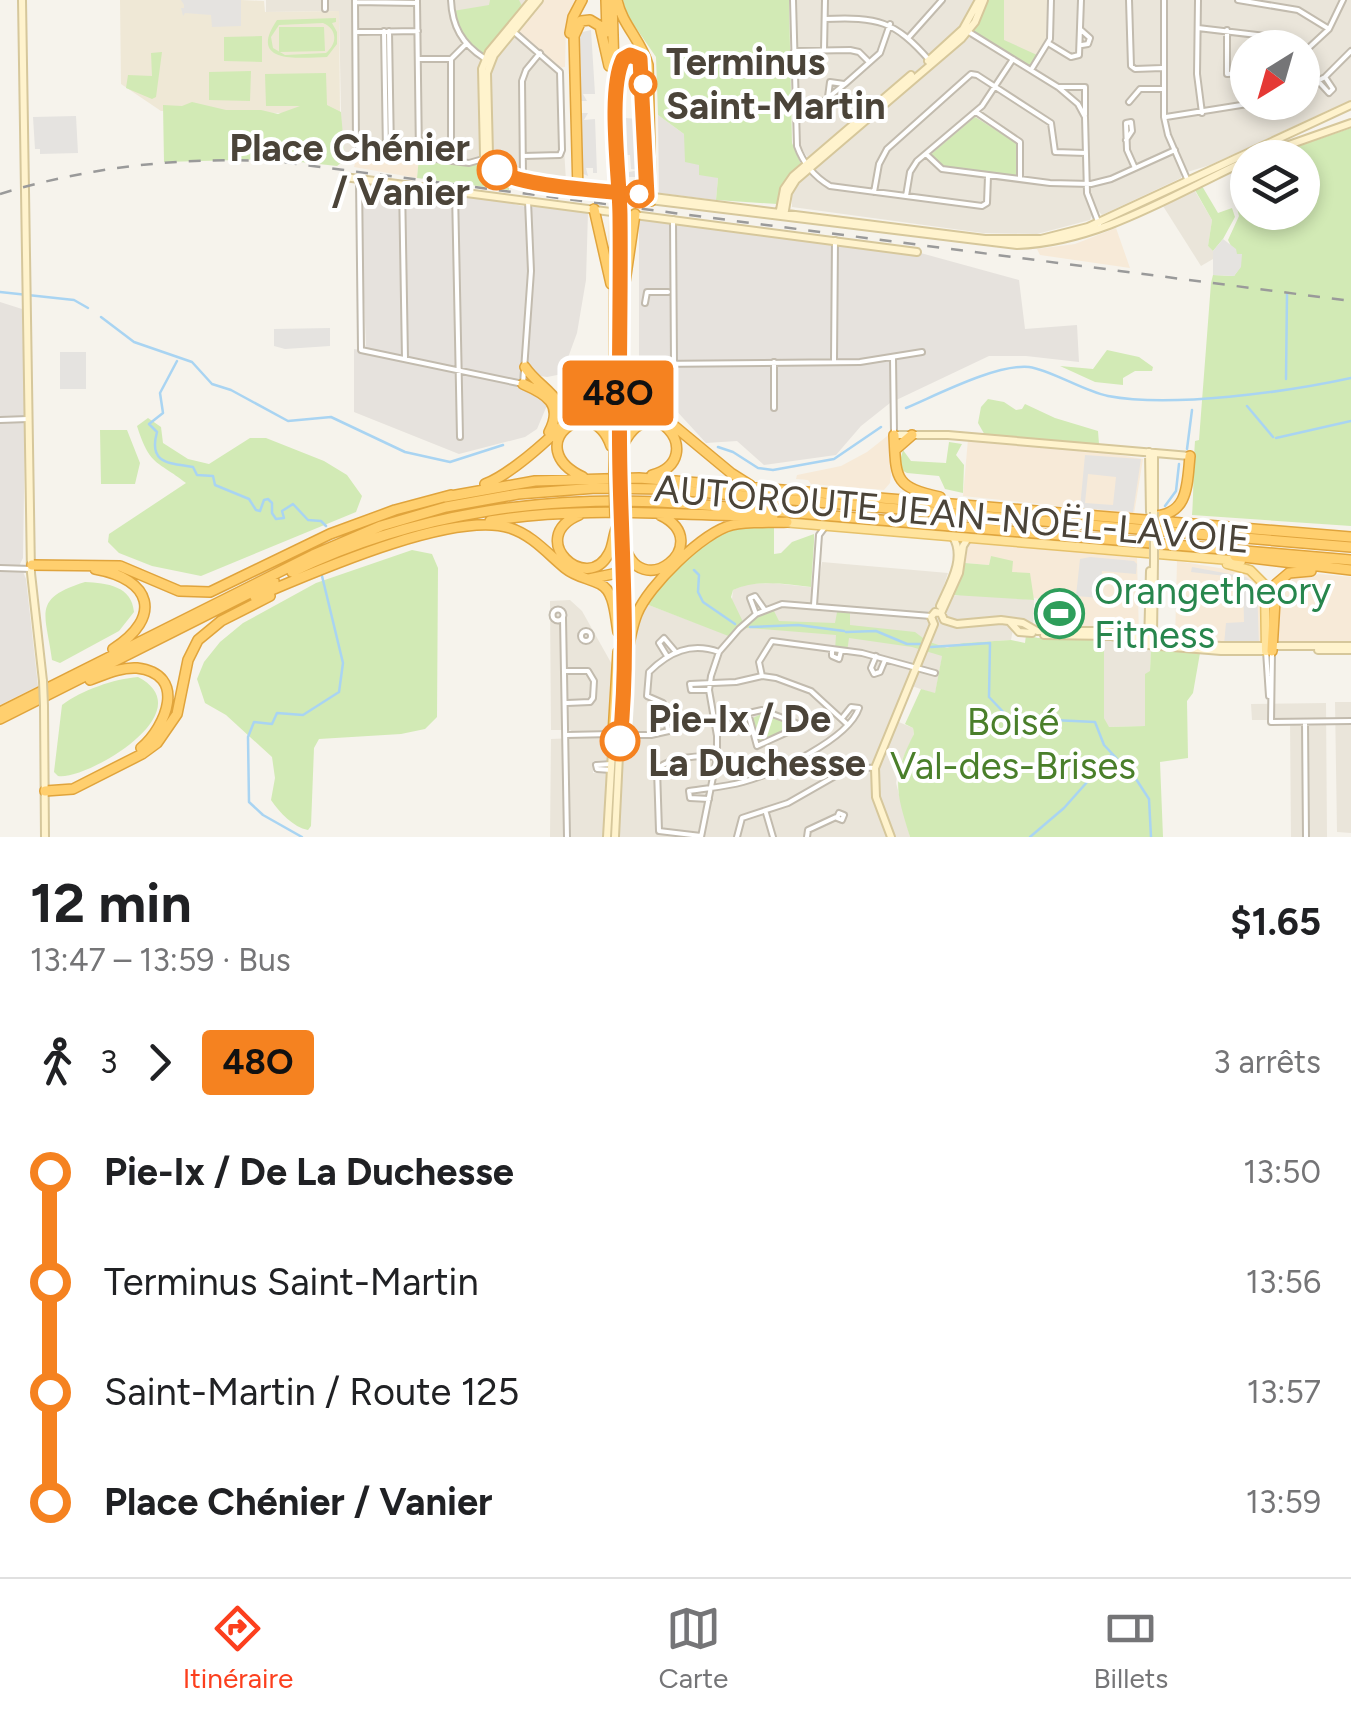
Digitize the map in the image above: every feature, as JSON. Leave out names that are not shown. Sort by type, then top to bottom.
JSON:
[{"type":"highway","points":[[575,189],[570,36],[573,17],[582,0]]},
{"type":"highway","points":[[608,66],[612,0]]},
{"type":"highway","points":[[612,0],[618,216],[617,471],[624,676]]},
{"type":"highway","points":[[612,0],[642,47],[648,65],[649,198]]},
{"type":"highway","points":[[575,189],[574,34],[582,20],[600,26],[608,66],[617,188]]},
{"type":"highway","points":[[616,90],[622,60],[630,55],[638,57],[643,66],[649,198]]},
{"type":"highway","points":[[594,208],[617,297]]},
{"type":"highway","points":[[617,297],[625,282],[635,214]]},
{"type":"highway","points":[[29,568],[123,567],[170,588],[199,593],[224,586],[304,545],[358,523],[501,477],[580,408],[616,364]]},
{"type":"highway","points":[[616,364],[637,395],[730,473],[752,486]]},
{"type":"highway","points":[[525,367],[561,406],[580,408]]},
{"type":"highway","points":[[523,384],[541,384]]},
{"type":"highway","points":[[523,384],[542,391],[551,402],[554,422],[545,439]]},
{"type":"highway","points":[[585,478],[566,468],[558,456],[558,439],[567,426],[582,421],[596,424],[617,455]]},
{"type":"highway","points":[[617,455],[637,424],[653,421],[669,428],[677,445],[674,461],[664,471],[639,478]]},
{"type":"highway","points":[[894,434],[897,474],[908,489],[966,504]]},
{"type":"highway","points":[[895,451],[912,434]]},
{"type":"highway","points":[[1127,518],[1163,516],[1177,509],[1185,496],[1185,455]]},
{"type":"highway","points":[[445,497],[522,483],[639,478],[1351,537]]},
{"type":"highway","points":[[522,483],[596,488]]},
{"type":"highway","name":"AUTOROUTE JEAN-NOËL-LAVOIE","points":[[0,712],[320,552],[381,526],[478,500],[596,488],[651,488],[1351,547]]},
{"type":"highway","points":[[769,498],[863,495]]},
{"type":"highway","name":"AUTOROUTE JEAN-NOËL-LAVOIE","points":[[0,720],[288,574],[349,548],[441,520],[506,508],[626,500],[826,521],[1148,543],[1350,567]]},
{"type":"highway","points":[[591,510],[571,518],[560,530],[559,550],[570,564],[588,568],[602,562],[610,551],[618,521]]},
{"type":"highway","points":[[211,614],[404,542],[472,524],[591,510],[826,521]]},
{"type":"highway","points":[[618,521],[630,558],[642,568],[658,570],[675,559],[680,542],[675,525],[652,511]]},
{"type":"highway","points":[[617,734],[624,676],[639,609],[651,590],[720,529],[787,522]]},
{"type":"highway","points":[[173,624],[358,523]]},
{"type":"highway","points":[[472,524],[518,531],[570,572],[608,590],[618,632]]},
{"type":"highway","points":[[1148,543],[1276,563],[1350,567]]},
{"type":"highway","points":[[1269,649],[1273,593],[1280,579],[1292,572],[1350,567]]},
{"type":"highway","points":[[29,568],[104,571],[131,580],[142,593],[145,610],[136,631],[73,675]]},
{"type":"highway","points":[[586,579],[619,572]]},
{"type":"highway","points":[[619,572],[619,707]]},
{"type":"highway","points":[[45,788],[73,789],[152,747],[174,720],[189,656],[202,634],[313,574]]},
{"type":"highway","points":[[45,788],[72,785],[137,751],[157,732],[168,704],[163,682],[155,674],[138,668],[120,670],[55,692]]},
{"type":"main road","points":[[727,517],[812,524],[826,521],[968,538],[1276,563]]},
{"type":"main road","points":[[1198,558],[1245,568],[1262,580],[1267,594],[1269,649]]},
{"type":"street","points":[[22,0],[29,568],[44,706],[44,837]]},
{"type":"street","points":[[325,0],[325,9]]},
{"type":"street","points":[[451,0],[458,32],[466,44],[488,60]]},
{"type":"street","points":[[535,0],[488,60],[488,158],[503,175],[524,182],[1009,246],[1057,242],[1230,166]]},
{"type":"street","points":[[793,0],[796,146],[808,166],[830,186],[982,206],[987,203],[988,176]]},
{"type":"street","points":[[824,51],[825,0]]},
{"type":"street","points":[[909,37],[942,0]]},
{"type":"street","points":[[782,214],[791,186],[808,166],[965,30],[982,0]]},
{"type":"street","points":[[1031,70],[1048,43],[1051,0]]},
{"type":"street","points":[[1048,43],[1075,58],[1082,45],[1088,44],[1090,38],[1081,30],[1081,0]]},
{"type":"street","points":[[1129,0],[1131,66],[1162,68]]},
{"type":"street","points":[[1164,0],[1164,117],[1190,184]]},
{"type":"street","points":[[1198,0],[1197,74],[1202,112]]},
{"type":"street","points":[[1238,0],[1298,10],[1329,28]]},
{"type":"street","points":[[1320,36],[1329,28],[1343,0]]},
{"type":"street","points":[[420,157],[418,1],[355,1],[356,145],[388,153],[420,157],[451,160],[473,163],[488,158]]},
{"type":"street","points":[[1081,7],[1090,2]]},
{"type":"street","points":[[825,19],[863,18],[890,24],[909,37],[931,62]]},
{"type":"street","points":[[794,106],[815,105],[870,62],[884,46],[890,24]]},
{"type":"street","points":[[1198,28],[1233,30]]},
{"type":"street","points":[[1227,29],[1227,74],[1230,74]]},
{"type":"street","points":[[511,30],[559,68],[562,150],[560,154],[524,156]]},
{"type":"street","points":[[965,30],[1072,98],[1085,117]]},
{"type":"street","points":[[387,31],[388,153]]},
{"type":"street","points":[[356,32],[418,31]]},
{"type":"street","points":[[451,160],[451,59],[466,44]]},
{"type":"street","points":[[794,51],[859,52],[870,62]]},
{"type":"street","points":[[1320,80],[1348,60],[1351,51]]},
{"type":"street","points":[[524,182],[522,81],[540,53]]},
{"type":"street","points":[[418,58],[451,59]]},
{"type":"street","points":[[906,196],[910,172],[976,112],[1013,59]]},
{"type":"street","points":[[874,192],[879,164],[887,148],[974,74],[1051,123],[1055,152],[1086,153]]},
{"type":"street","points":[[1320,83],[1329,93],[1333,90],[1325,77]]},
{"type":"street","points":[[828,97],[830,82],[844,84]]},
{"type":"street","points":[[1058,88],[1085,87],[1086,184],[1099,226]]},
{"type":"street","points":[[1129,102],[1140,89],[1162,88]]},
{"type":"street","points":[[1283,140],[1351,105]]},
{"type":"street","points":[[1164,117],[1230,107]]},
{"type":"street","points":[[976,112],[1020,142],[1020,179]]},
{"type":"street","points":[[1302,140],[1351,123]]},
{"type":"street","points":[[1126,140],[1135,168]]},
{"type":"street","points":[[926,154],[936,167],[988,176],[1086,184],[1104,182],[1175,150]]},
{"type":"street","points":[[344,177],[916,252]]},
{"type":"street","points":[[359,178],[361,350],[523,384],[530,271],[528,200]]},
{"type":"street","points":[[402,184],[406,359]]},
{"type":"street","points":[[456,191],[460,437]]},
{"type":"street","points":[[673,219],[674,363]]},
{"type":"street","points":[[834,362],[835,240]]},
{"type":"street","points":[[645,304],[647,292],[668,292]]},
{"type":"street","points":[[654,364],[834,362],[922,352]]},
{"type":"street","points":[[893,358],[894,434],[1185,455]]},
{"type":"street","points":[[774,362],[774,408]]},
{"type":"street","points":[[0,420],[28,419]]},
{"type":"street","points":[[1152,452],[1152,512]]},
{"type":"street","points":[[1149,642],[1153,636],[1152,452]]},
{"type":"street","points":[[1155,466],[1166,454]]},
{"type":"street","points":[[814,604],[819,535],[826,521]]},
{"type":"street","points":[[812,524],[819,535]]},
{"type":"street","points":[[938,617],[956,566],[958,546],[953,536]]},
{"type":"street","points":[[888,836],[876,796],[875,768],[960,570],[962,549],[968,538]]},
{"type":"street","points":[[0,568],[29,568]]},
{"type":"street","points":[[756,614],[749,601],[753,596],[764,610]]},
{"type":"street","points":[[717,757],[695,757],[662,764],[657,769],[659,831],[701,837],[717,757],[710,682],[719,652],[756,614],[782,604],[938,617],[957,624],[993,620],[1022,628],[1149,642],[1269,649],[1351,648]]},
{"type":"street","points":[[563,618],[566,837]]},
{"type":"street","points":[[565,638],[582,638]]},
{"type":"street","points":[[667,656],[660,643],[664,638],[674,652]]},
{"type":"street","points":[[762,676],[759,662],[772,640],[876,656],[934,673]]},
{"type":"street","points":[[668,730],[663,703],[647,696],[649,672],[674,652],[710,648],[719,652]]},
{"type":"street","points":[[1269,649],[1271,722],[1351,722]]},
{"type":"street","points":[[876,656],[871,668],[874,674],[880,672],[885,660]]},
{"type":"street","points":[[566,671],[588,672],[594,681],[590,702],[566,703]]},
{"type":"street","points":[[710,690],[690,688],[692,682],[736,682],[762,676],[785,680],[812,691],[848,724]]},
{"type":"street","points":[[709,798],[690,798],[689,792],[763,776],[807,754],[848,724],[859,708],[851,707],[843,717]]},
{"type":"street","points":[[566,735],[648,735],[748,713],[770,710],[796,723],[792,730],[757,746],[748,713]]},
{"type":"street","points":[[1305,722],[1306,837]]},
{"type":"street","points":[[607,837],[617,734]]},
{"type":"street","points":[[615,837],[617,734]]},
{"type":"street","points":[[736,837],[742,818],[766,811],[851,767],[875,768]]},
{"type":"street","points":[[766,811],[773,837]]},
{"type":"street","points":[[806,837],[808,830],[836,817]]},
{"type":"shaded area","points":[[120,0],[264,1],[265,12],[339,11],[340,114],[161,111],[121,84]]},
{"type":"shaded area","points":[[181,0],[241,0],[241,26],[212,27],[211,15],[183,16]]},
{"type":"shaded area","points":[[266,0],[532,0],[489,52],[484,159],[473,163],[358,149],[356,159],[342,158],[339,11],[266,12]]},
{"type":"shaded area","points":[[542,0],[577,0],[566,26],[565,67],[559,68],[513,31]]},
{"type":"shaded area","points":[[797,0],[1351,0],[1351,100],[1320,114],[1320,30],[1230,30],[1230,120],[1308,120],[1264,140],[1230,140],[1230,156],[1181,174],[1181,178],[1102,215],[1092,215],[1090,220],[1037,234],[983,233],[792,207],[797,182],[815,167],[800,147]]},
{"type":"shaded area","points":[[1004,0],[1049,0],[1048,39],[1037,55],[1004,40]]},
{"type":"shaded area","points":[[591,30],[595,94],[583,94],[587,101],[580,101],[578,33]]},
{"type":"shaded area","points":[[513,31],[559,68],[566,181],[503,175],[492,162],[487,83],[490,62]]},
{"type":"shaded area","points":[[633,111],[640,111],[640,177],[629,177],[629,172],[639,170],[631,169],[627,155],[626,118],[637,119]]},
{"type":"shaded area","points":[[582,113],[588,113],[584,120],[595,119],[597,173],[586,168],[588,176],[581,173]]},
{"type":"shaded area","points":[[658,115],[684,134],[699,165],[718,178],[716,200],[659,193]]},
{"type":"shaded area","points":[[76,116],[78,153],[40,154],[40,149],[35,149],[33,117]]},
{"type":"shaded area","points":[[359,148],[419,157],[417,178],[354,167]]},
{"type":"shaded area","points":[[359,179],[455,191],[531,208],[535,205],[588,212],[586,280],[577,333],[562,374],[534,375],[530,389],[548,403],[537,429],[525,437],[459,454],[354,412],[354,349],[361,350],[366,345]]},
{"type":"shaded area","points":[[1195,191],[1212,220],[1208,246],[1213,259],[1201,266],[1163,206]]},
{"type":"shaded area","points":[[639,216],[917,252],[1019,280],[1025,329],[1077,325],[1079,362],[989,356],[890,403],[861,426],[836,455],[764,465],[737,441],[706,443],[639,370]]},
{"type":"shaded area","points":[[1116,228],[1130,268],[1040,255],[1037,249],[1075,244]]},
{"type":"shaded area","points":[[1223,239],[1237,254],[1242,254],[1241,267],[1234,276],[1213,275],[1213,251]]},
{"type":"shaded area","points":[[0,302],[22,309],[25,426],[20,564],[26,579],[38,686],[0,705]]},
{"type":"shaded area","points":[[330,328],[330,346],[274,346],[274,329]]},
{"type":"shaded area","points":[[60,352],[86,352],[86,389],[60,389]]},
{"type":"shaded area","points":[[891,433],[890,483],[884,490],[811,484],[796,479],[797,475],[841,466]]},
{"type":"shaded area","points":[[968,439],[1084,449],[1143,459],[1134,514],[963,496]]},
{"type":"shaded area","points":[[1085,455],[1141,459],[1133,512],[1080,508]],"holes":[[[1088,474],[1116,477],[1113,505],[1085,503]]]},
{"type":"shaded area","points":[[969,541],[1137,558],[1139,636],[1108,627],[1039,627],[1040,599],[1034,598],[1012,572],[991,556],[989,565],[965,563]]},
{"type":"shaded area","points":[[1080,559],[1134,561],[1136,574],[1102,571],[1100,598],[1076,596]]},
{"type":"shaded area","points":[[1177,561],[1243,572],[1257,579],[1262,590],[1276,592],[1286,579],[1320,574],[1351,577],[1351,643],[1175,641]]},
{"type":"shaded area","points":[[822,562],[948,573],[940,597],[971,594],[1034,600],[1033,627],[1023,620],[1013,629],[1011,640],[963,643],[942,657],[935,694],[909,685],[894,720],[913,728],[914,734],[896,783],[910,837],[619,837],[629,667],[646,604],[728,635],[733,590],[747,584],[773,583],[818,588]]},
{"type":"shaded area","points":[[1192,567],[1246,577],[1257,586],[1259,645],[1224,645],[1226,623],[1244,622],[1243,578],[1191,572]]},
{"type":"shaded area","points":[[570,600],[582,611],[614,668],[608,760],[593,761],[593,773],[607,773],[604,837],[550,837],[551,739],[572,738],[571,730],[551,730],[550,601]]},
{"type":"shaded area","points":[[1104,638],[1151,648],[1150,672],[1145,675],[1145,726],[1108,727],[1104,718]]},
{"type":"shaded area","points":[[1335,702],[1351,702],[1351,833],[1337,832]]},
{"type":"shaded area","points":[[1326,703],[1327,837],[1291,837],[1290,720],[1252,720],[1251,704]]},
{"type":"green space","points":[[490,0],[519,0],[523,8],[484,58],[464,38],[453,11],[489,5]]},
{"type":"green space","points":[[623,0],[789,0],[792,143],[801,164],[785,182],[777,204],[716,200],[718,178],[699,175],[699,165],[685,162],[684,134],[658,115],[656,57],[627,15]]},
{"type":"green space","points":[[987,0],[1004,0],[1004,40],[1037,55],[1030,68],[971,31]]},
{"type":"green space","points":[[336,18],[332,23],[337,44],[327,57],[280,55],[268,44],[277,20]],"holes":[[[279,25],[328,26],[334,41],[326,53],[285,55],[273,48],[271,37]]]},
{"type":"green space","points":[[279,27],[324,27],[325,51],[279,52]]},
{"type":"green space","points":[[262,36],[262,62],[224,61],[224,37]]},
{"type":"green space","points":[[162,52],[156,97],[152,99],[126,88],[128,75],[152,76],[151,53]]},
{"type":"green space","points":[[251,71],[250,101],[209,100],[209,72]]},
{"type":"green space","points":[[326,73],[327,105],[341,112],[345,160],[337,166],[273,159],[164,162],[163,105],[192,102],[226,110],[278,114],[300,106],[266,106],[265,74]]},
{"type":"green space","points":[[975,117],[1018,144],[1018,176],[942,167],[929,156]]},
{"type":"green space","points":[[1351,128],[1351,526],[1192,515],[1195,441],[1199,440],[1213,275],[1234,276],[1241,266],[1228,240],[1233,230],[1320,230],[1320,140],[1316,140]]},
{"type":"green space","points":[[419,157],[471,164],[484,159],[509,183],[509,190],[417,178]]},
{"type":"green space","points":[[1202,186],[1218,213],[1230,209],[1230,226],[1213,251],[1208,246],[1212,220],[1195,190]]},
{"type":"green space","points":[[1107,350],[1139,357],[1153,367],[1152,371],[1135,371],[1123,378],[1123,385],[1095,382],[1060,366],[1093,369]]},
{"type":"green space","points":[[988,399],[1004,402],[1016,410],[1025,404],[1098,431],[1099,444],[986,437],[978,423],[981,407]]},
{"type":"green space","points":[[148,418],[161,427],[163,443],[188,459],[209,464],[250,438],[266,438],[324,461],[347,475],[362,496],[356,512],[201,576],[152,566],[119,553],[108,542],[109,534],[186,483],[146,449],[137,426]]},
{"type":"green space","points":[[100,430],[127,430],[140,463],[135,484],[101,484]]},
{"type":"green space","points":[[949,442],[962,444],[956,455],[964,465],[963,493],[945,489],[939,476],[907,473],[898,468],[903,450],[911,461],[946,463]]},
{"type":"green space","name":"Boisé Val-des-Brises","points":[[744,526],[774,526],[774,554],[814,534],[814,542],[811,587],[762,583],[733,590],[731,597],[744,624],[754,616],[774,611],[779,621],[835,623],[838,607],[850,608],[850,625],[915,632],[947,648],[963,643],[1025,643],[1026,635],[1104,638],[1104,718],[1109,727],[1145,726],[1145,674],[1150,671],[1151,648],[1200,653],[1193,693],[1187,701],[1188,758],[1160,762],[1163,837],[910,837],[898,785],[902,762],[914,734],[913,728],[905,724],[921,689],[935,693],[942,656],[912,647],[849,638],[847,652],[835,650],[836,635],[749,628],[739,629],[731,637],[646,604],[665,579],[701,546]]},
{"type":"green space","points":[[412,550],[432,554],[438,568],[437,717],[425,729],[401,734],[319,739],[314,748],[311,826],[308,830],[302,828],[287,819],[271,800],[275,778],[272,757],[226,715],[205,703],[197,679],[204,662],[220,642],[243,623],[316,583]]},
{"type":"green space","points":[[991,556],[1013,561],[1012,572],[1030,573],[1034,600],[953,595],[965,563],[989,565]]},
{"type":"green space","points":[[85,582],[123,591],[134,612],[119,631],[60,663],[52,660],[46,610],[56,595]]},
{"type":"green space","points":[[138,677],[155,692],[158,708],[149,725],[113,756],[72,775],[58,776],[54,772],[62,705],[98,686]]},
{"type":"green space","points":[[763,713],[794,725],[759,743],[753,718]]},
{"type":"waterway","points":[[0,292],[74,300],[88,308]]},
{"type":"waterway","points":[[1286,379],[1287,294]]},
{"type":"waterway","points":[[101,317],[134,342],[192,362],[212,384],[288,421],[331,417],[405,452],[450,462],[503,445]]},
{"type":"waterway","points":[[177,361],[160,393],[163,413],[149,424],[157,432],[158,456],[169,463],[193,467],[197,475],[213,476],[215,485],[249,499],[256,510],[260,511],[268,499],[276,519],[284,518],[282,511],[293,504],[308,520],[321,521],[326,526]]},
{"type":"waterway","points":[[906,408],[967,382],[1016,367],[1038,369],[1108,396],[1164,400],[1263,393],[1351,378]]},
{"type":"waterway","points":[[1247,406],[1273,437]]},
{"type":"waterway","points":[[1187,449],[1192,410]]},
{"type":"waterway","points":[[1276,438],[1351,421]]},
{"type":"waterway","points":[[718,447],[758,468],[773,470],[834,459],[881,427]]},
{"type":"waterway","points":[[1165,506],[1176,491],[1179,464]]},
{"type":"waterway","points":[[694,570],[699,575],[698,592],[703,602],[735,624]]},
{"type":"waterway","points":[[302,837],[263,815],[249,802],[248,737],[254,722],[272,724],[277,713],[303,715],[339,692],[343,663],[322,576]]},
{"type":"waterway","points":[[750,627],[798,625],[844,631]]},
{"type":"waterway","points":[[846,632],[876,631],[907,644],[921,644]]},
{"type":"waterway","points":[[931,647],[990,643],[989,697],[1009,718],[1095,722],[1104,745],[1149,799],[1151,837]]},
{"type":"waterway","points":[[1030,837],[1064,808],[1112,754]]},
{"type":"railway","points":[[0,194],[69,176],[140,165],[282,162],[1351,301]]},
{"type":"bus line","name":"48O","points":[[497,170],[511,178],[583,187],[604,190],[642,195],[647,196],[640,59],[630,55],[623,59],[616,90],[620,188],[620,217],[618,374],[624,676],[620,741]]},
{"type":"place","name":"Terminus Saint-Martin","points":[[643,84]]},
{"type":"place","name":"Place Chénier / Vanier","points":[[497,170]]},
{"type":"place","name":"Orangetheory Fitness","points":[[1059,613]]},
{"type":"place","name":"Pie-Ix / De La Duchesse","points":[[620,741]]}]
